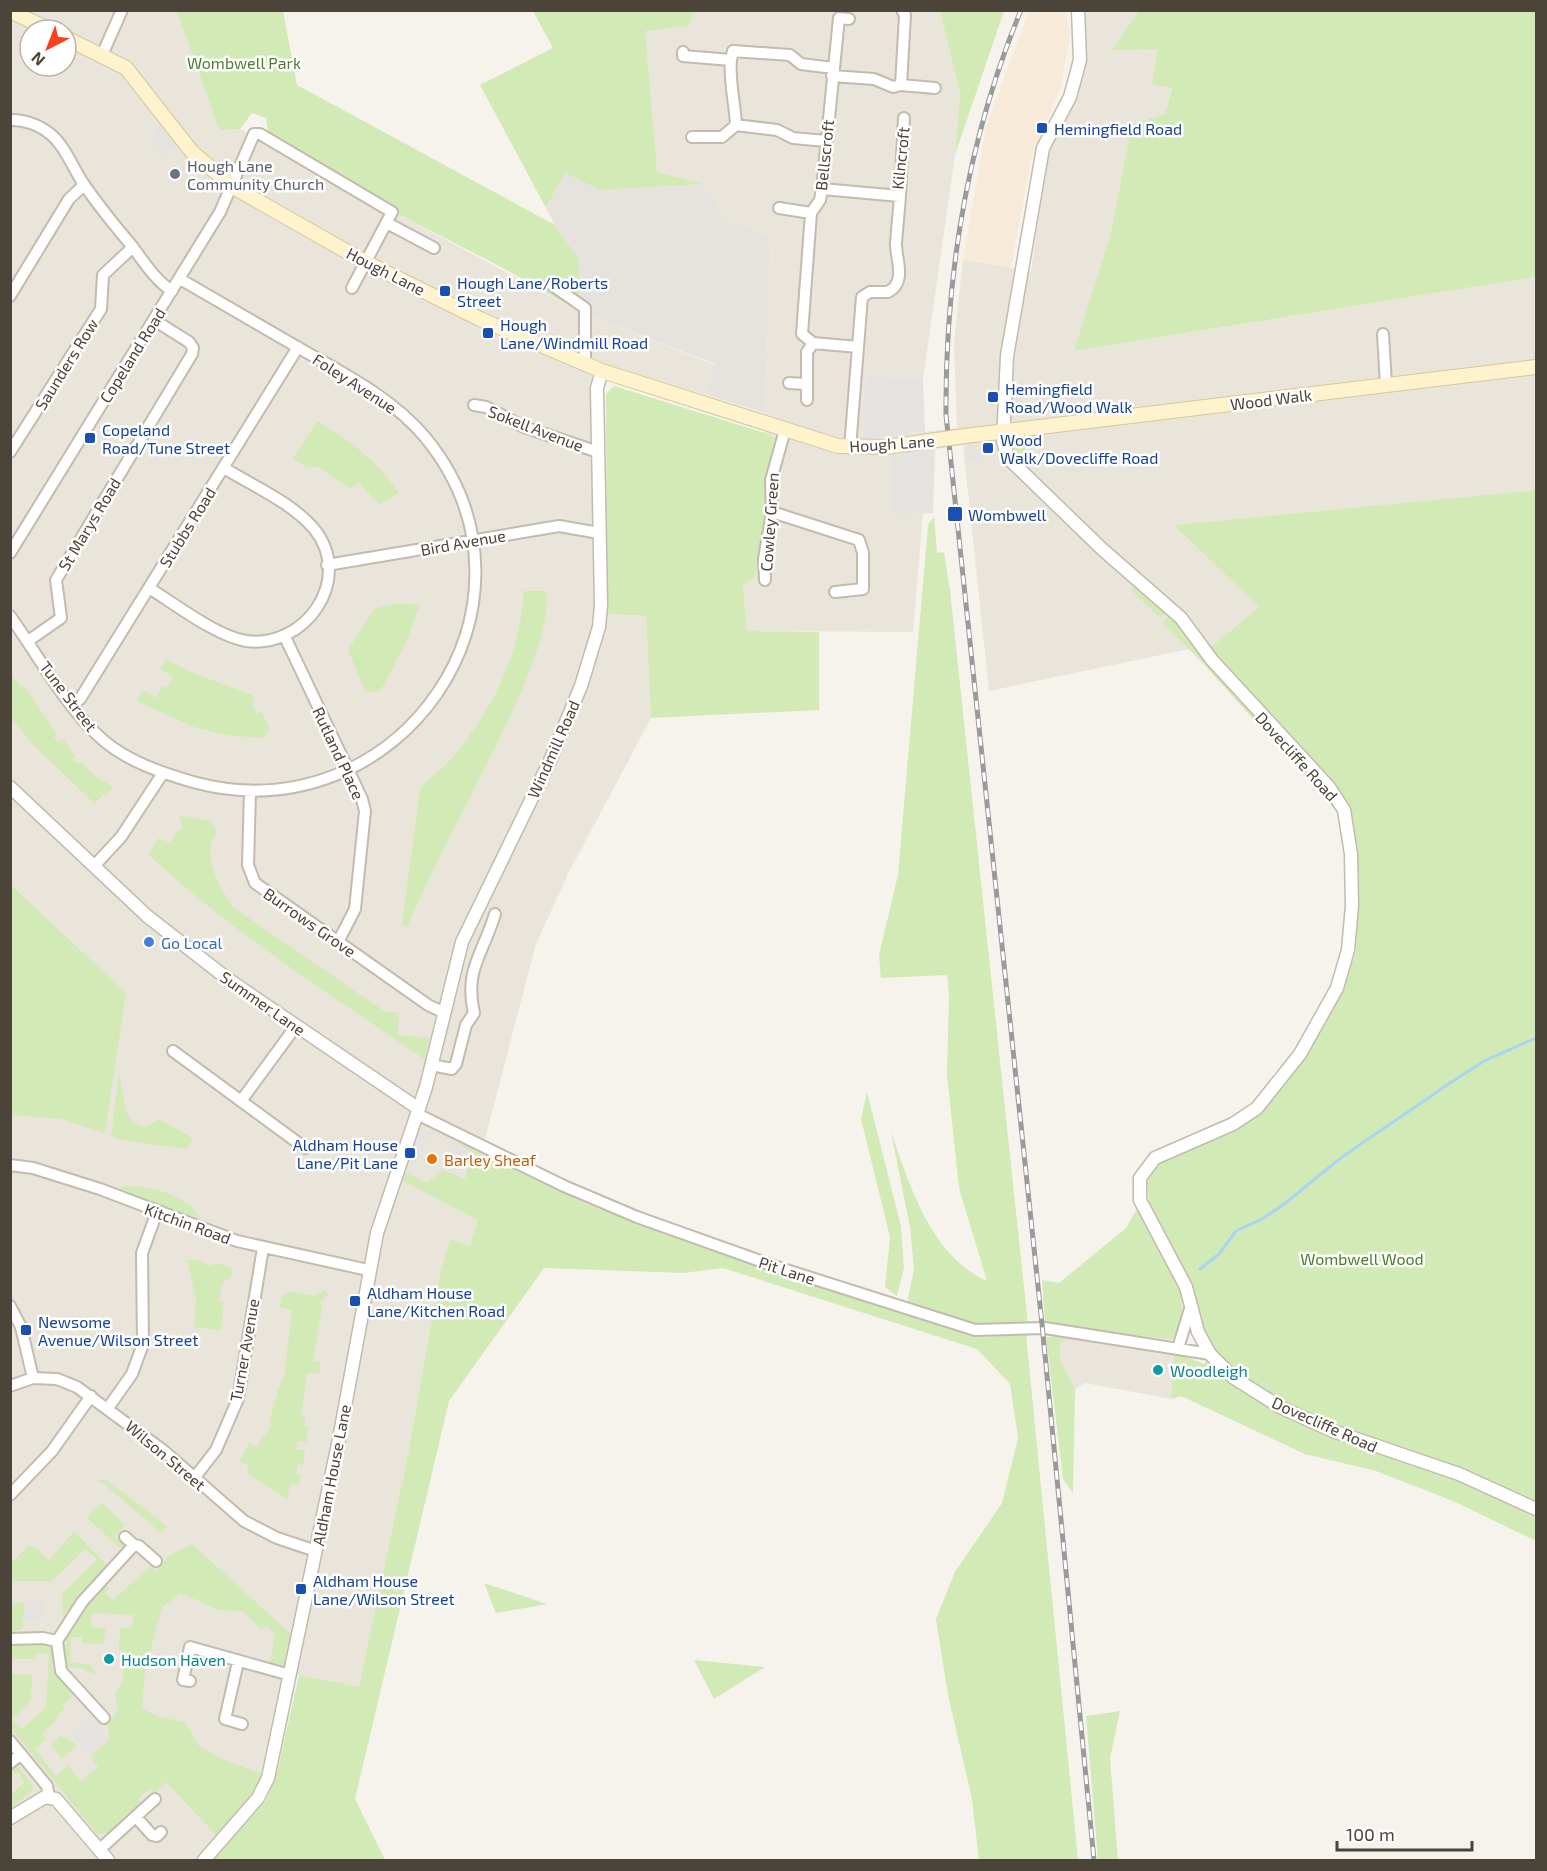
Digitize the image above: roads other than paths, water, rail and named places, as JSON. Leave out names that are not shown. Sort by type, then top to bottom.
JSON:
[{"type":"main road","points":[[10,11],[25,18]]},
{"type":"main road","name":"Hough Lane","points":[[78,44],[126,68],[192,152],[232,187],[367,263],[480,319],[585,365],[785,430],[850,448],[1006,431]]},
{"type":"main road","name":"Wood Walk","points":[[1006,431],[1536,367]]},
{"type":"street","points":[[102,55],[122,10]]},
{"type":"street","points":[[901,85],[905,15],[902,10]]},
{"type":"street","points":[[1006,431],[1007,357],[1043,148],[1070,97],[1080,60],[1078,10]]},
{"type":"street","name":"Bellscroft","points":[[813,343],[802,334],[811,213],[820,200],[822,189],[832,72],[843,16]]},
{"type":"street","points":[[736,125],[735,101],[729,83],[733,51],[790,55],[801,64],[874,79],[893,87],[901,85],[935,88]]},
{"type":"street","points":[[683,52],[683,56],[731,60]]},
{"type":"street","name":"Kilncroft","points":[[822,189],[900,196],[904,118]]},
{"type":"street","points":[[10,120],[19,119],[49,133],[113,223],[156,278],[172,291]]},
{"type":"street","points":[[692,137],[722,137],[736,125],[777,129],[793,138],[826,141]]},
{"type":"street","name":"Copeland Road","points":[[10,553],[180,279],[232,187],[254,135],[260,134],[392,212],[387,224]]},
{"type":"street","points":[[10,296],[69,199],[84,185]]},
{"type":"street","points":[[850,448],[862,297],[870,292],[888,292],[896,285],[900,262],[896,248],[900,196]]},
{"type":"street","points":[[779,208],[811,213]]},
{"type":"street","points":[[352,288],[387,224],[434,248]]},
{"type":"street","name":"Saunders Row","points":[[10,452],[101,309],[100,285],[103,275],[133,248]]},
{"type":"street","name":"Foley Avenue","points":[[180,279],[368,387],[416,426],[434,449],[456,489],[472,540],[472,606],[454,665],[429,706],[412,725],[385,750],[349,771]]},
{"type":"street","points":[[552,285],[585,308],[585,365]]},
{"type":"street","name":"St Marys Road","points":[[28,641],[61,618],[56,580],[192,354],[193,348],[189,342],[154,320]]},
{"type":"street","points":[[1383,334],[1386,385]]},
{"type":"street","points":[[807,400],[807,352],[813,343],[858,347]]},
{"type":"street","name":"Stubbs Road","points":[[73,705],[80,699],[298,347]]},
{"type":"street","name":"Windmill Road","points":[[418,1111],[455,960],[470,920],[549,763],[592,652],[601,605],[597,388],[602,371]]},
{"type":"street","points":[[789,383],[806,384]]},
{"type":"street","name":"Sokell Avenue","points":[[474,405],[486,407],[524,427],[598,452]]},
{"type":"street","name":"Cowley Green","points":[[765,580],[764,559],[772,512],[773,465],[785,430]]},
{"type":"street","name":"Dovecliffe Road","points":[[1006,431],[1003,441],[1008,458],[1102,549],[1181,618],[1212,660],[1329,787],[1344,810],[1351,854],[1352,906],[1348,950],[1337,988],[1319,1024],[1279,1084],[1257,1108],[1211,1134],[1164,1152],[1146,1168],[1140,1178],[1140,1200],[1186,1287],[1190,1309],[1210,1354],[1234,1378],[1280,1407],[1343,1435],[1459,1474],[1536,1509]]},
{"type":"street","points":[[149,588],[232,637],[257,641],[285,637],[299,629],[320,604],[326,585],[327,565],[321,540],[306,521],[224,468]]},
{"type":"street","points":[[772,512],[860,540],[863,553],[863,589],[834,592]]},
{"type":"street","name":"Bird Avenue","points":[[327,565],[559,526],[599,533]]},
{"type":"street","name":"Tune Street","points":[[10,616],[73,705],[104,741],[163,773],[207,786],[250,791],[297,787],[349,771]]},
{"type":"street","name":"Rutland Place","points":[[285,637],[349,771],[365,811],[355,909],[338,942]]},
{"type":"street","points":[[94,865],[121,837],[163,773]]},
{"type":"street","name":"Summer Lane","points":[[11,788],[147,916],[229,980],[418,1111]]},
{"type":"street","name":"Burrows Grove","points":[[250,791],[250,874],[265,892],[428,1005],[443,1012]]},
{"type":"street","points":[[431,1065],[452,1070],[456,1064],[466,1025],[474,1013],[469,986],[476,960],[481,953],[495,914]]},
{"type":"street","points":[[241,1101],[296,1026]]},
{"type":"street","points":[[173,1051],[305,1148]]},
{"type":"street","name":"Aldham House Lane","points":[[204,1860],[264,1787],[290,1676],[339,1439],[368,1270],[377,1233],[418,1111]]},
{"type":"street","name":"Pit Lane","points":[[418,1111],[564,1186],[637,1217],[780,1268],[975,1330],[1045,1328],[1210,1354]]},
{"type":"street","name":"Kitchin Road","points":[[10,1165],[50,1173],[263,1248],[368,1270]]},
{"type":"street","points":[[108,1408],[132,1374],[143,1344],[142,1253],[157,1212]]},
{"type":"street","name":"Turner Avenue","points":[[195,1477],[216,1450],[238,1399],[263,1248]]},
{"type":"street","points":[[10,1306],[21,1327],[33,1378]]},
{"type":"street","points":[[1178,1348],[1190,1309]]},
{"type":"street","name":"Wilson Street","points":[[10,1386],[33,1378],[57,1379],[91,1396],[195,1477],[244,1521],[277,1538],[316,1551]]},
{"type":"street","points":[[10,1495],[52,1451],[91,1396]]},
{"type":"street","points":[[125,1537],[156,1562]]},
{"type":"street","points":[[104,1718],[61,1671],[57,1641],[88,1595],[134,1545]]},
{"type":"street","points":[[10,1638],[43,1638],[57,1641]]},
{"type":"street","points":[[190,1681],[183,1680],[191,1643],[232,1657],[238,1662],[290,1676]]},
{"type":"street","points":[[238,1662],[225,1719],[242,1724]]},
{"type":"street","points":[[10,1741],[47,1785],[49,1797]]},
{"type":"street","points":[[10,1762],[21,1754]]},
{"type":"street","points":[[10,1818],[34,1802],[49,1797],[63,1805],[108,1860]]},
{"type":"street","points":[[99,1850],[155,1799]]},
{"type":"street","points":[[136,1817],[152,1835],[157,1836],[161,1832]]},
{"type":"waterway","points":[[1200,1269],[1219,1254],[1236,1231],[1262,1219],[1283,1205],[1342,1157],[1484,1061],[1536,1038]]},
{"type":"railway","points":[[1021,10],[987,108],[963,209],[950,312],[946,415],[1042,1324],[1094,1860]]},
{"type":"place","name":"Hemingfield Road","points":[[1042,128]]},
{"type":"place","name":"Hough Lane Community Church","points":[[175,174]]},
{"type":"place","name":"Hough Lane/Roberts Street","points":[[445,291]]},
{"type":"place","name":"Hough Lane/Windmill Road","points":[[488,333]]},
{"type":"place","name":"Hemingfield Road/Wood Walk","points":[[993,397]]},
{"type":"place","name":"Copeland Road/Tune Street","points":[[90,438]]},
{"type":"place","name":"Wood Walk/Dovecliffe Road","points":[[988,448]]},
{"type":"place","name":"Wombwell","points":[[955,514]]},
{"type":"place","name":"Go Local","points":[[149,942]]},
{"type":"place","name":"Aldham House Lane/Pit Lane","points":[[410,1153]]},
{"type":"place","name":"Barley Sheaf","points":[[432,1159]]},
{"type":"place","name":"Aldham House Lane/Kitchen Road","points":[[355,1301]]},
{"type":"place","name":"Newsome Avenue/Wilson Street","points":[[26,1330]]},
{"type":"place","name":"Woodleigh","points":[[1158,1370]]},
{"type":"place","name":"Aldham House Lane/Wilson Street","points":[[301,1589]]},
{"type":"place","name":"Hudson Haven","points":[[109,1659]]},
{"type":"park label","name":"Wombwell Park","points":[[244,62]]},
{"type":"park label","name":"Wombwell Wood","points":[[1362,1258]]}]
